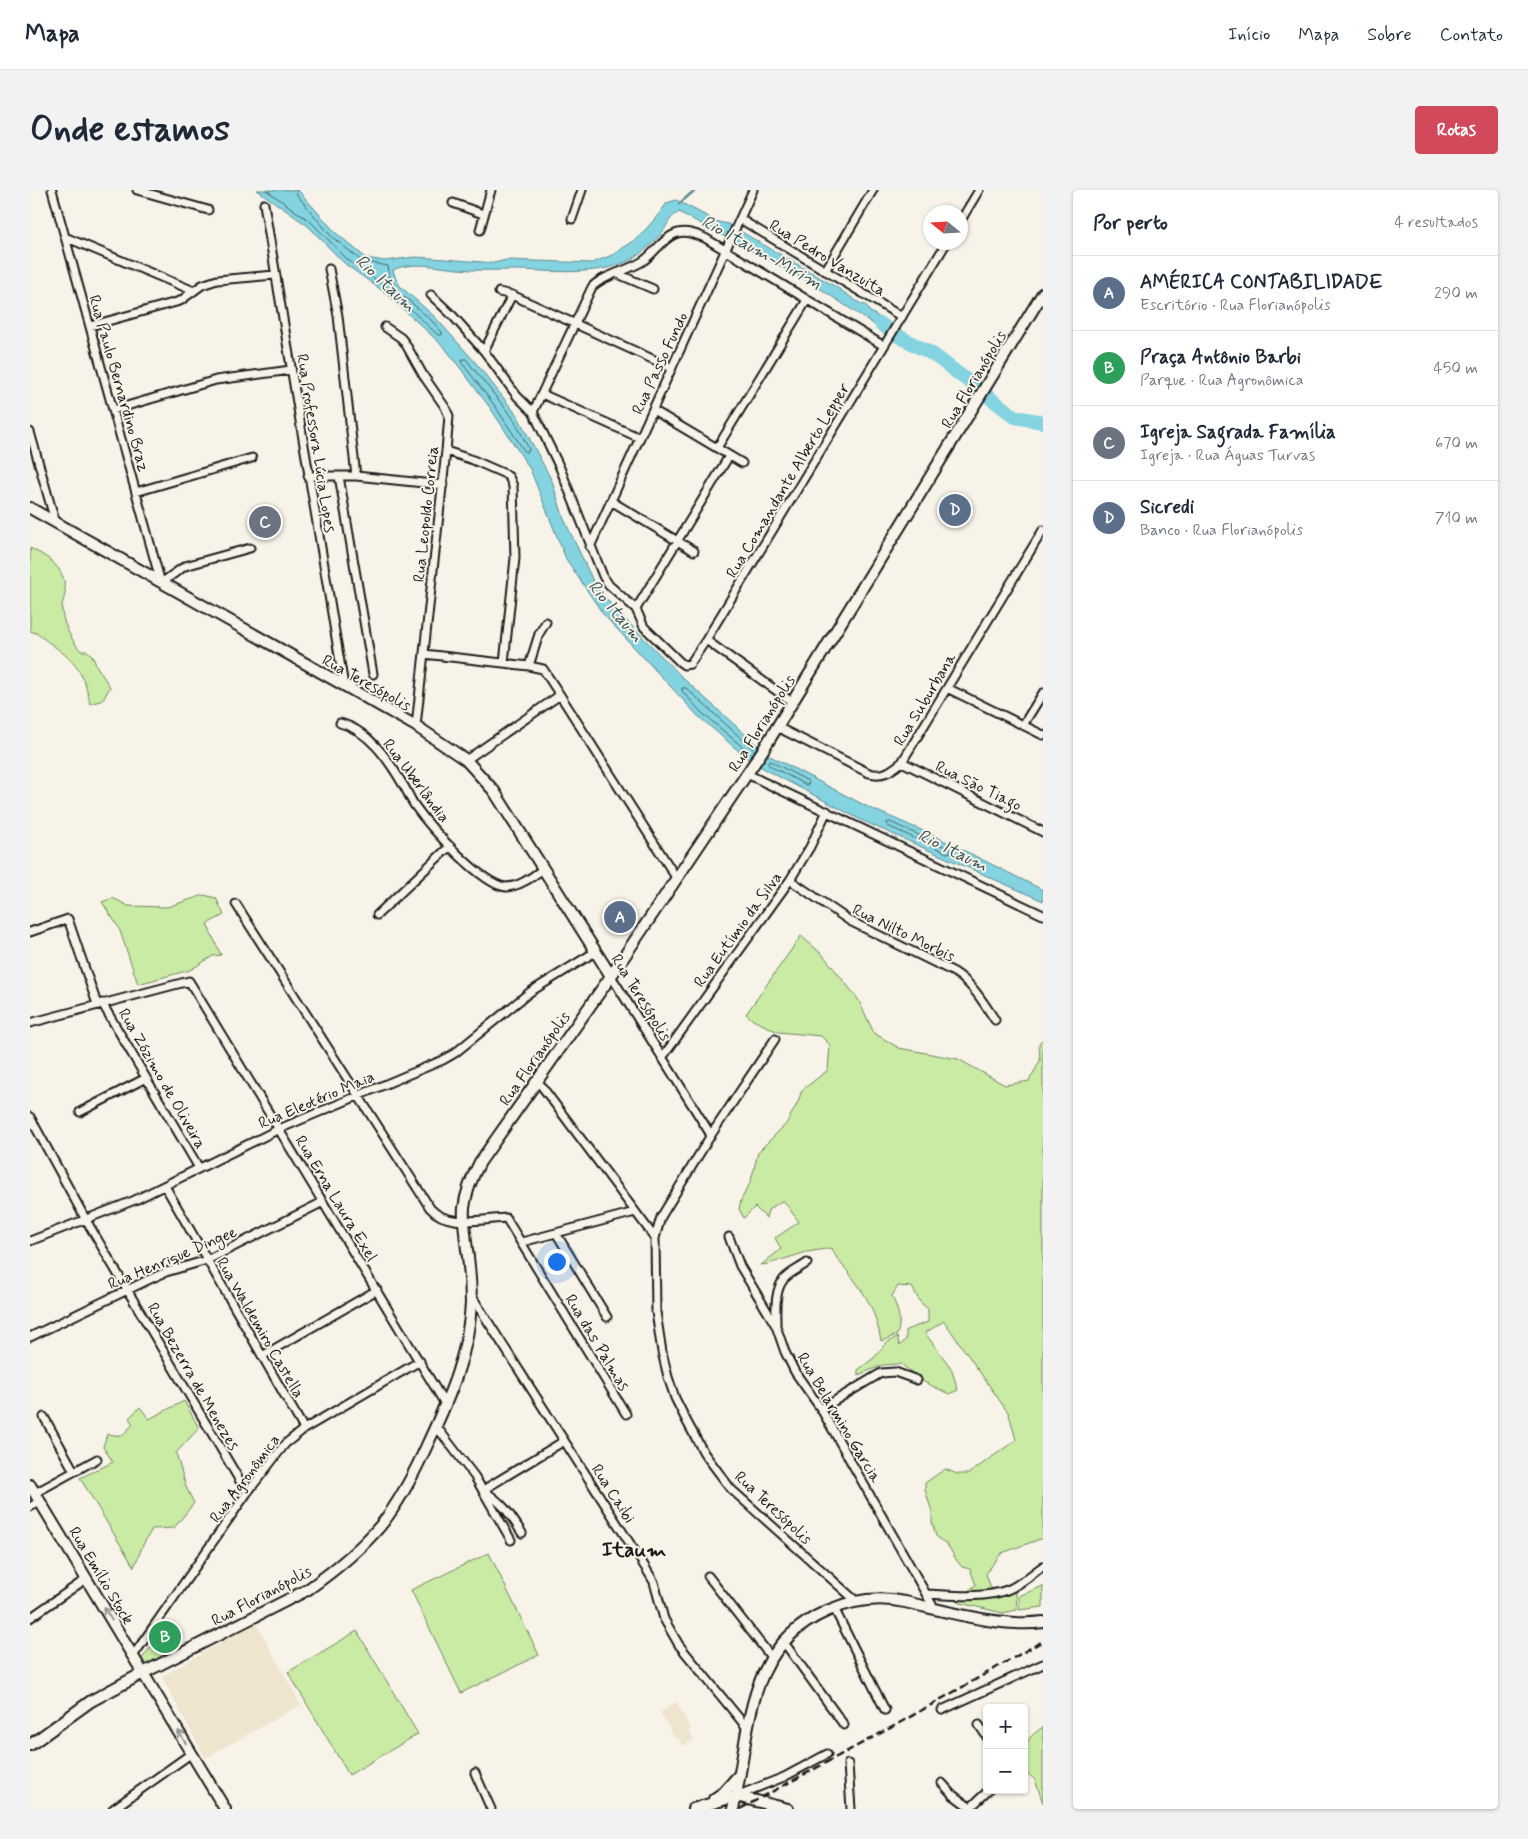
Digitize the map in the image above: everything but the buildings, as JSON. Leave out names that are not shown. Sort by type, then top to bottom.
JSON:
[{"type":"main road","name":"Rua Florianópolis","points":[[30,1745],[91,1701],[291,1598],[318,1582],[338,1567],[373,1534],[396,1504],[418,1466],[436,1426],[456,1377],[466,1343],[471,1294],[464,1220],[466,1198],[480,1162],[611,976],[763,750],[1043,293]]},
{"type":"main road","name":"Rua Teresópolis","points":[[30,508],[416,726],[466,760],[501,800],[611,976]]},
{"type":"main road","name":"Rua Emílio Stock","points":[[35,1493],[225,1809]]},
{"type":"main road","points":[[733,1809],[759,1682],[771,1658],[783,1641],[799,1626],[834,1608],[856,1601],[888,1600],[1001,1621],[1032,1624],[1043,1622]]},
{"type":"main road","points":[[697,1807],[724,1792],[740,1773]]},
{"type":"main road","points":[[697,1807],[736,1796],[788,1809]]},
{"type":"street","name":"Rua Paulo Bernardino Braz","points":[[52,190],[161,582]]},
{"type":"street","points":[[137,190],[208,210]]},
{"type":"street","points":[[480,230],[491,190]]},
{"type":"street","points":[[572,219],[582,190]]},
{"type":"street","name":"Rua Passo Fundo","points":[[590,547],[753,190]]},
{"type":"street","points":[[825,271],[874,190]]},
{"type":"street","points":[[968,207],[979,190]]},
{"type":"street","points":[[453,203],[483,214]]},
{"type":"street","name":"Rua Professora Lúcia Lopes","points":[[264,204],[344,686]]},
{"type":"street","name":"Rua Pedro Vanzuita","points":[[739,222],[902,317]]},
{"type":"street","points":[[533,412],[592,287],[599,281],[618,274],[644,260],[670,236],[676,233],[694,234],[727,248],[807,300],[886,343]]},
{"type":"street","points":[[65,237],[194,291]]},
{"type":"street","name":"Rua Comandante Alberto Lepper","points":[[636,609],[644,627],[684,665],[690,664],[694,660],[942,250]]},
{"type":"street","points":[[330,269],[337,308],[356,476]]},
{"type":"street","points":[[90,326],[180,301],[202,285],[217,280],[275,274]]},
{"type":"street","points":[[618,274],[653,289]]},
{"type":"street","points":[[499,292],[512,295],[672,368]]},
{"type":"street","points":[[484,351],[512,295]]},
{"type":"street","points":[[432,296],[453,316],[484,351],[517,396],[533,412],[560,468],[590,547],[606,581],[636,609],[729,456]]},
{"type":"street","points":[[717,448],[807,300]]},
{"type":"street","name":"Rua Leopoldo Correia","points":[[385,327],[401,338],[422,376],[445,407],[448,416],[446,452],[416,726]]},
{"type":"street","points":[[113,410],[216,380],[291,370]]},
{"type":"street","points":[[542,394],[640,438]]},
{"type":"street","points":[[653,410],[742,464]]},
{"type":"street","points":[[30,432],[55,521]]},
{"type":"street","points":[[446,452],[480,463],[505,474],[509,477],[513,486],[515,558],[504,663]]},
{"type":"street","points":[[136,492],[252,458]]},
{"type":"street","points":[[308,476],[356,476],[442,485]]},
{"type":"street","points":[[339,476],[372,674]]},
{"type":"street","points":[[611,501],[694,551]]},
{"type":"street","name":"Rua Suburbana","points":[[777,727],[869,774],[887,774],[902,762],[1043,531]]},
{"type":"street","points":[[161,582],[185,566],[250,548]]},
{"type":"street","points":[[529,666],[537,639],[546,622]]},
{"type":"street","points":[[706,640],[792,702]]},
{"type":"street","points":[[424,654],[539,667],[546,673],[677,879]]},
{"type":"street","points":[[947,688],[1043,735]]},
{"type":"street","points":[[1023,725],[1043,693]]},
{"type":"street","points":[[466,760],[560,694]]},
{"type":"street","name":"Rua Uberlândia","points":[[340,723],[358,731],[377,747],[398,775],[417,808],[450,846],[474,870],[485,878],[501,886],[511,886],[522,883],[543,869]]},
{"type":"street","name":"Rua São Tiago","points":[[902,762],[1043,832]]},
{"type":"street","points":[[747,774],[1043,915]]},
{"type":"street","name":"Rua Eutímio da Silva","points":[[662,1058],[790,880],[810,847],[827,811]]},
{"type":"street","points":[[377,915],[450,846]]},
{"type":"street","name":"Rua Nilto Morbis","points":[[790,880],[850,921],[963,978],[976,992],[995,1020]]},
{"type":"street","points":[[236,904],[430,1208],[434,1212],[448,1218],[464,1220]]},
{"type":"street","name":"Rua Zózimo de Oliveira","points":[[30,932],[68,919],[100,1004],[199,1168]]},
{"type":"street","name":"Rua Eleotério Maia","points":[[30,1241],[86,1220],[165,1186],[279,1129],[443,1060],[455,1053],[530,992],[595,952]]},
{"type":"street","name":"Rua Teresópolis","points":[[611,976],[711,1135],[661,1217],[655,1238],[655,1300],[659,1337],[675,1398],[704,1453],[731,1489],[856,1601]]},
{"type":"street","name":"Rua Erna Laura Exel","points":[[100,1004],[189,981],[445,1404]]},
{"type":"street","points":[[30,1022],[100,1004]]},
{"type":"street","points":[[711,1135],[775,1039]]},
{"type":"street","points":[[80,1112],[146,1078]]},
{"type":"street","points":[[537,1080],[655,1238]]},
{"type":"street","name":"Rua Bezerra de Menezes","points":[[30,1117],[86,1220],[247,1493]]},
{"type":"street","name":"Rua Waldemiro Castella","points":[[165,1186],[304,1429]]},
{"type":"street","name":"Rua Henrique Dingee","points":[[30,1337],[166,1272],[207,1260],[323,1202]]},
{"type":"street","points":[[522,1242],[635,1212]]},
{"type":"street","name":"Rua das Palmas","points":[[464,1220],[506,1218],[626,1414]]},
{"type":"street","points":[[556,1233],[607,1317]]},
{"type":"street","name":"Rua Belarmino Garcia","points":[[728,1237],[740,1266],[776,1326],[785,1352],[795,1372],[822,1409],[934,1608]]},
{"type":"street","points":[[776,1326],[776,1307],[781,1284],[785,1278],[807,1263]]},
{"type":"street","points":[[262,1356],[377,1290]]},
{"type":"street","name":"Rua Caibi","points":[[471,1294],[654,1582],[664,1618],[679,1645],[748,1729]]},
{"type":"street","name":"Rua Agronômica","points":[[133,1656],[279,1450],[304,1429],[420,1361]]},
{"type":"street","points":[[822,1409],[881,1373],[895,1372],[917,1380]]},
{"type":"street","points":[[44,1416],[74,1472]]},
{"type":"street","points":[[436,1426],[466,1463],[512,1540]]},
{"type":"street","points":[[483,1490],[564,1441]]},
{"type":"street","points":[[30,1507],[35,1493],[97,1459]]},
{"type":"street","points":[[483,1490],[506,1508],[522,1533]]},
{"type":"street","points":[[926,1594],[985,1595],[998,1592],[1017,1585],[1043,1566]]},
{"type":"street","points":[[708,1576],[771,1658]]},
{"type":"street","points":[[30,1618],[86,1579]]},
{"type":"street","points":[[834,1608],[886,1710]]},
{"type":"street","points":[[783,1641],[844,1725]]},
{"type":"street","points":[[942,1710],[1043,1664]]},
{"type":"street","points":[[979,1725],[983,1731]]},
{"type":"street","points":[[113,1809],[192,1754]]},
{"type":"street","points":[[736,1796],[784,1777],[827,1754]]},
{"type":"street","points":[[848,1764],[851,1809]]},
{"type":"street","points":[[476,1772],[491,1809]]},
{"type":"street","points":[[942,1783],[953,1795],[971,1808],[986,1794]]},
{"type":"shaded area","points":[[256,1623],[301,1705],[205,1758],[162,1677]]},
{"type":"shaded area","points":[[676,1702],[691,1730],[688,1731],[694,1740],[682,1746],[678,1738],[675,1739],[660,1712]]},
{"type":"green space","points":[[30,548],[49,559],[62,575],[65,596],[62,611],[65,624],[70,636],[81,651],[87,651],[92,655],[110,687],[103,700],[90,704],[83,679],[72,662],[47,641],[30,631]]},
{"type":"green space","points":[[204,895],[216,898],[224,915],[207,924],[221,955],[213,956],[190,970],[138,984],[119,928],[102,902],[113,898],[128,906],[167,907]]},
{"type":"green space","points":[[801,936],[823,955],[858,999],[874,1033],[899,1048],[958,1059],[1005,1085],[1029,1081],[1040,1061],[1039,1043],[1043,1039],[1043,1538],[1002,1553],[986,1574],[991,1588],[1016,1593],[1017,1610],[1003,1613],[960,1603],[958,1598],[976,1585],[970,1569],[962,1567],[948,1546],[936,1536],[932,1522],[932,1512],[925,1490],[925,1483],[945,1469],[957,1474],[968,1474],[1016,1440],[1009,1414],[944,1321],[925,1333],[951,1368],[958,1390],[949,1394],[924,1382],[901,1364],[883,1365],[858,1375],[858,1370],[875,1357],[885,1344],[897,1337],[900,1346],[906,1339],[906,1330],[928,1322],[928,1309],[920,1302],[912,1287],[898,1286],[892,1296],[899,1315],[897,1335],[881,1341],[877,1323],[867,1300],[858,1285],[838,1260],[832,1248],[807,1252],[761,1265],[781,1249],[775,1238],[799,1222],[783,1200],[768,1210],[766,1218],[755,1207],[744,1218],[739,1209],[741,1200],[751,1181],[758,1152],[786,1124],[802,1090],[828,1070],[830,1045],[821,1036],[778,1032],[753,1020],[746,1014]]},
{"type":"green space","points":[[184,1401],[199,1428],[176,1453],[186,1487],[194,1503],[174,1528],[152,1529],[134,1567],[80,1478],[113,1462],[103,1447],[107,1434],[122,1436],[133,1424],[129,1418],[140,1407],[149,1419]]},
{"type":"green space","points":[[489,1553],[539,1655],[461,1693],[411,1590]]},
{"type":"green space","points":[[1043,1586],[1043,1607],[1019,1610],[1019,1596]]},
{"type":"green space","points":[[166,1626],[178,1649],[145,1666],[141,1660]]},
{"type":"green space","points":[[357,1631],[418,1734],[349,1775],[288,1672]]},
{"type":"green space","points":[[1043,1727],[1043,1803],[1035,1780],[1028,1774],[1028,1741]]},
{"type":"water","name":"Rio Itaum","points":[[257,190],[298,190],[336,233],[366,258],[385,261],[415,257],[494,263],[506,260],[592,263],[612,255],[637,239],[667,203],[676,200],[718,222],[728,224],[836,287],[861,304],[866,305],[869,311],[895,327],[890,335],[813,284],[679,212],[670,220],[657,238],[641,253],[628,261],[603,269],[560,272],[465,270],[416,265],[393,270],[400,286],[435,317],[476,363],[517,415],[552,481],[564,519],[594,583],[613,607],[685,680],[768,755],[870,808],[935,836],[1043,890],[1043,901],[863,821],[768,771],[748,759],[698,716],[603,614],[566,559],[530,469],[491,409],[445,348],[387,294],[345,264],[308,226]]},
{"type":"waterway","points":[[679,204],[695,190]]},
{"type":"waterway","name":"Rio Itaum-Mirim","points":[[881,324],[893,333],[934,355],[1015,417],[1043,422]]},
{"type":"railway","points":[[740,1809],[894,1726],[1043,1641]]},
{"type":"place","name":"Sicredi","points":[[955,510]]},
{"type":"place","name":"Igreja Sagrada Família","points":[[265,522]]},
{"type":"place","name":"AMÉRICA CONTABILIDADE","points":[[620,917]]},
{"type":"place","name":"Praça Antônio Barbi","points":[[165,1637]]},
{"type":"district","name":"Itaum","points":[[634,1549]]}]
